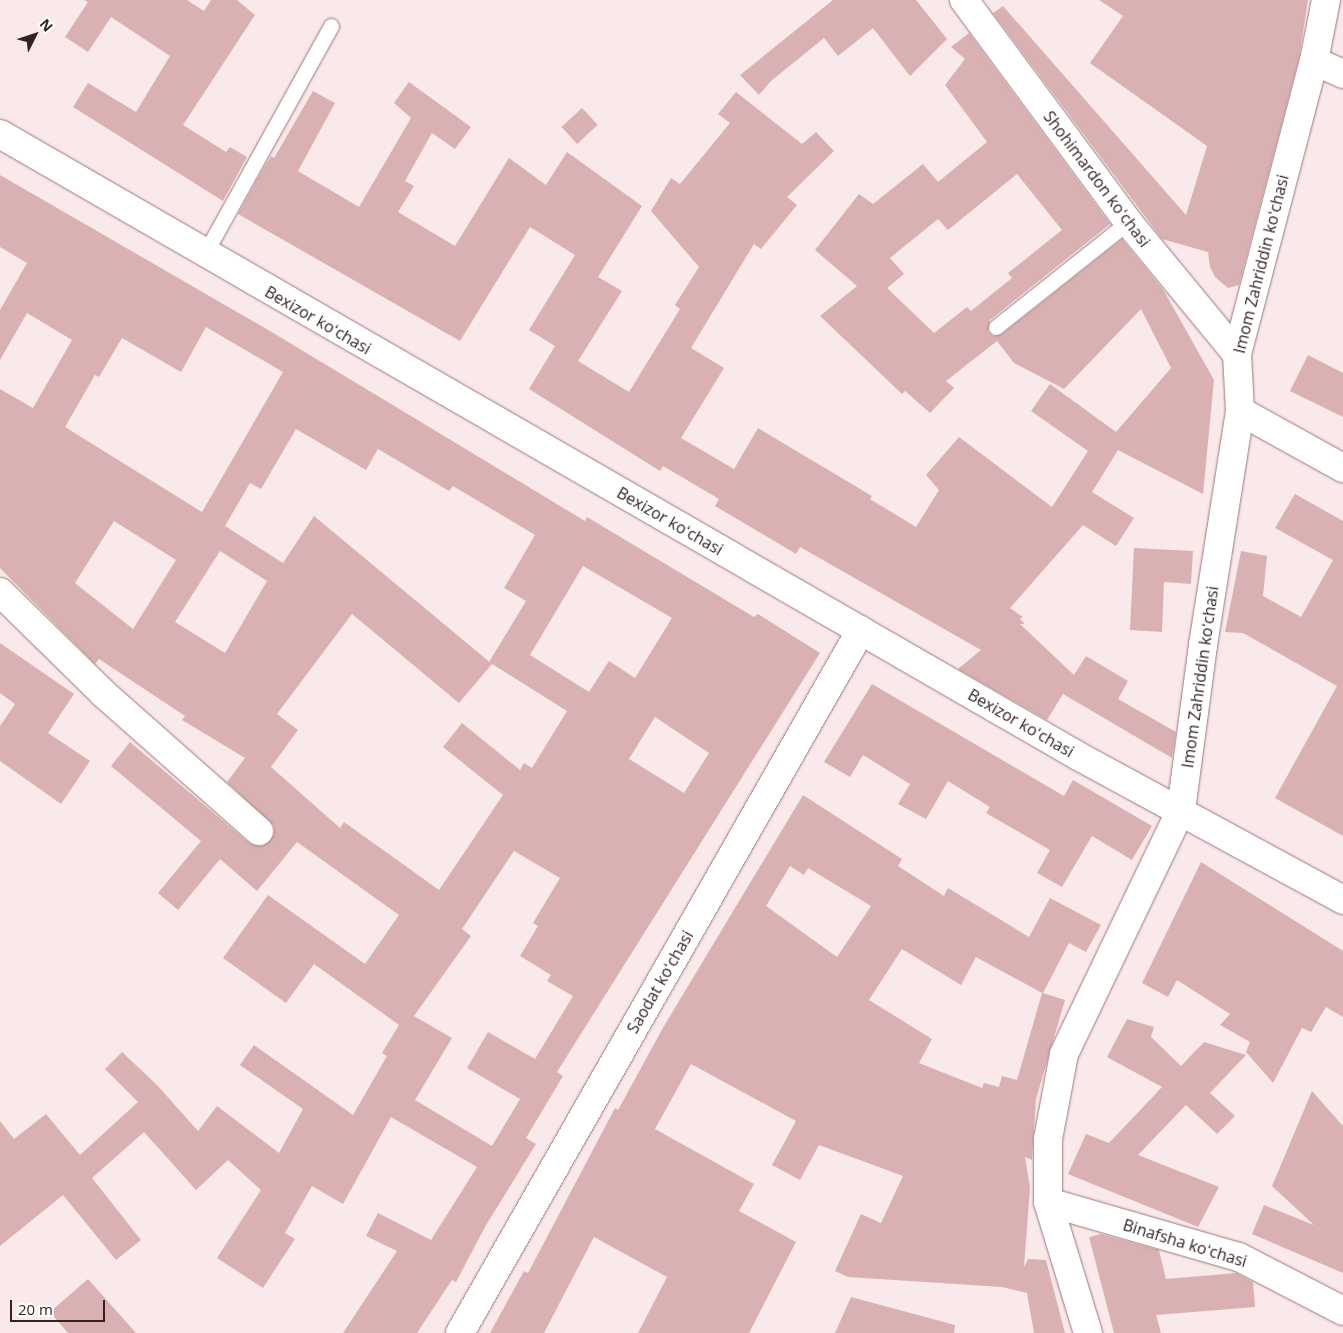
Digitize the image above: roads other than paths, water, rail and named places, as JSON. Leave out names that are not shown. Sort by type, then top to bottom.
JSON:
[{"type":"street","name":"Shohimardon koʻchasi","points":[[964,0],[1128,222],[1236,354]]},
{"type":"street","name":"Imom Zahriddin koʻchasi","points":[[1088,1333],[1048,1202],[1048,1139],[1064,1054],[1181,810],[1203,645],[1240,411],[1236,354],[1314,61],[1326,0]]},
{"type":"street","points":[[1314,61],[1343,74]]},
{"type":"street","name":"Bexizor koʻchasi","points":[[0,134],[204,255],[1078,756],[1181,810],[1343,900]]},
{"type":"street","points":[[1240,411],[1343,468]]},
{"type":"street","points":[[0,592],[104,694],[260,831]]},
{"type":"street","name":"Saodat koʻchasi","points":[[460,1333],[861,630]]},
{"type":"street","name":"Binafsha koʻchasi","points":[[1048,1202],[1239,1257],[1343,1311]]},
{"type":"lane","points":[[204,255],[331,26]]},
{"type":"lane","points":[[996,327],[1128,222]]}]
